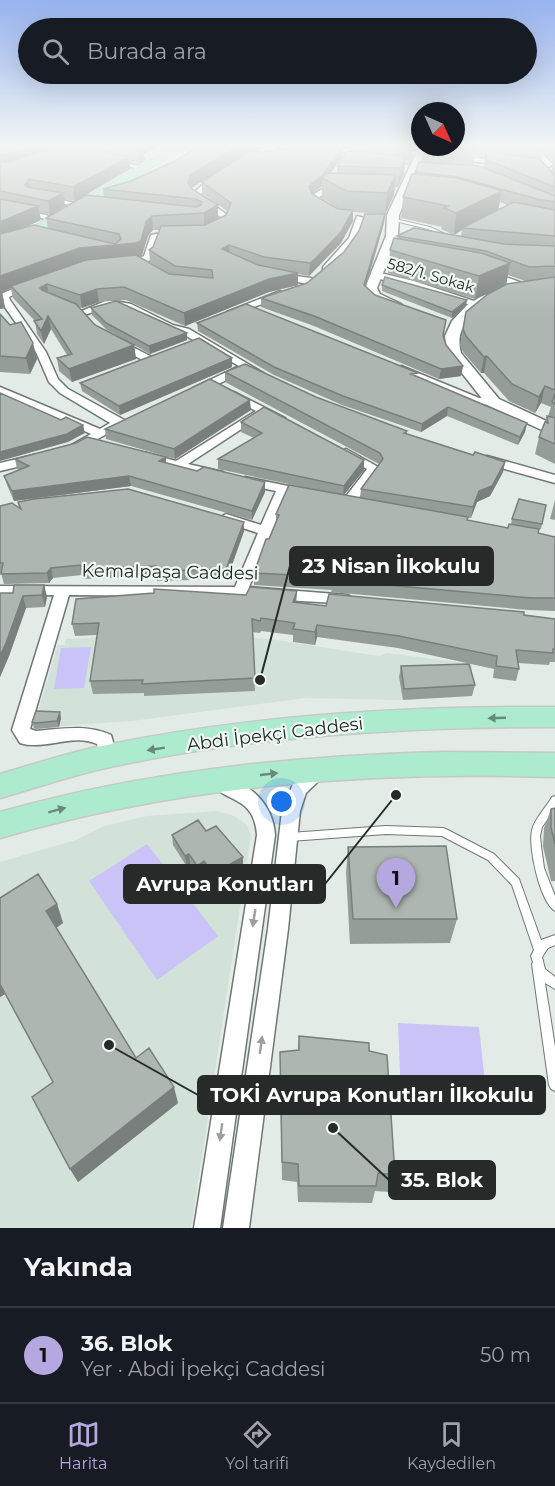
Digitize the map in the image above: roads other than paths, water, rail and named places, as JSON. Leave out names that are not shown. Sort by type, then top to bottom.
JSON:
[{"type":"main road","points":[[0,244],[33,233],[87,201]]},
{"type":"main road","points":[[0,238],[84,203]]},
{"type":"main road","name":"Abdi İpekçi Caddesi","points":[[0,786],[108,756],[267,734],[380,723],[555,717]]},
{"type":"main road","points":[[0,825],[103,798],[218,780],[323,768],[423,763],[555,765]]},
{"type":"street","points":[[73,201],[91,201]]},
{"type":"street","points":[[113,265],[140,262],[148,258],[154,237],[164,233],[218,227],[226,217],[202,201]]},
{"type":"street","points":[[316,201],[337,214]]},
{"type":"street","points":[[398,201],[389,219],[397,236],[392,254],[376,275],[372,288],[374,296],[407,309]]},
{"type":"street","points":[[0,208],[46,217]]},
{"type":"street","points":[[226,315],[273,296],[293,292],[311,281],[346,248],[361,218]]},
{"type":"street","points":[[33,233],[51,237]]},
{"type":"street","points":[[432,240],[451,240]]},
{"type":"street","points":[[140,262],[153,268]]},
{"type":"street","points":[[480,272],[510,280],[525,287]]},
{"type":"street","points":[[270,275],[311,281]]},
{"type":"street","name":"582/1. Sokak","points":[[376,275],[411,282],[478,304]]},
{"type":"street","points":[[47,279],[10,292],[4,296],[5,300],[41,352],[53,380],[123,421],[63,451]]},
{"type":"street","points":[[493,402],[454,354],[450,325],[502,289],[545,286]]},
{"type":"street","points":[[80,314],[113,302],[128,306],[169,327],[190,329],[195,343],[273,381]]},
{"type":"street","points":[[246,307],[267,315]]},
{"type":"street","points":[[102,334],[150,360]]},
{"type":"street","points":[[386,363],[477,401],[493,402],[555,430]]},
{"type":"street","points":[[181,397],[245,367]]},
{"type":"street","points":[[213,383],[294,426]]},
{"type":"street","points":[[0,390],[93,436],[110,447]]},
{"type":"street","points":[[177,465],[263,410]]},
{"type":"street","points":[[337,448],[374,468],[343,502],[368,507]]},
{"type":"street","points":[[133,453],[316,496]]},
{"type":"street","points":[[476,456],[555,479]]},
{"type":"street","points":[[0,467],[45,457]]},
{"type":"street","points":[[240,591],[283,489]]},
{"type":"street","points":[[209,514],[264,530]]},
{"type":"street","points":[[63,590],[21,730],[26,738],[44,740],[73,734],[97,735],[105,740],[108,756]]},
{"type":"street","name":"Kemalpaşa Caddesi","points":[[0,591],[240,591],[365,602]]},
{"type":"street","points":[[207,1228],[277,836],[291,811],[299,789],[323,768]]},
{"type":"street","points":[[218,780],[259,807],[267,825],[277,836],[278,928],[236,1228]]},
{"type":"lane","points":[[389,219],[429,228],[451,240]]},
{"type":"lane","points":[[555,800],[549,814],[541,820],[536,838],[546,890],[555,906]]},
{"type":"lane","points":[[277,836],[386,830],[443,832],[491,857],[516,882],[539,949],[537,964],[555,1085]]},
{"type":"lane","points":[[539,949],[544,944],[555,940]]},
{"type":"lane","points":[[537,964],[547,979],[555,984]]},
{"type":"place","name":"23 Nisan İlkokulu","points":[[260,680]]},
{"type":"place","name":"Avrupa Konutları","points":[[396,795]]},
{"type":"place","name":"36. Blok","points":[[396,908]]},
{"type":"place","name":"TOKİ Avrupa Konutları İlkokulu","points":[[109,1045]]},
{"type":"place","name":"35. Blok","points":[[333,1128]]}]
